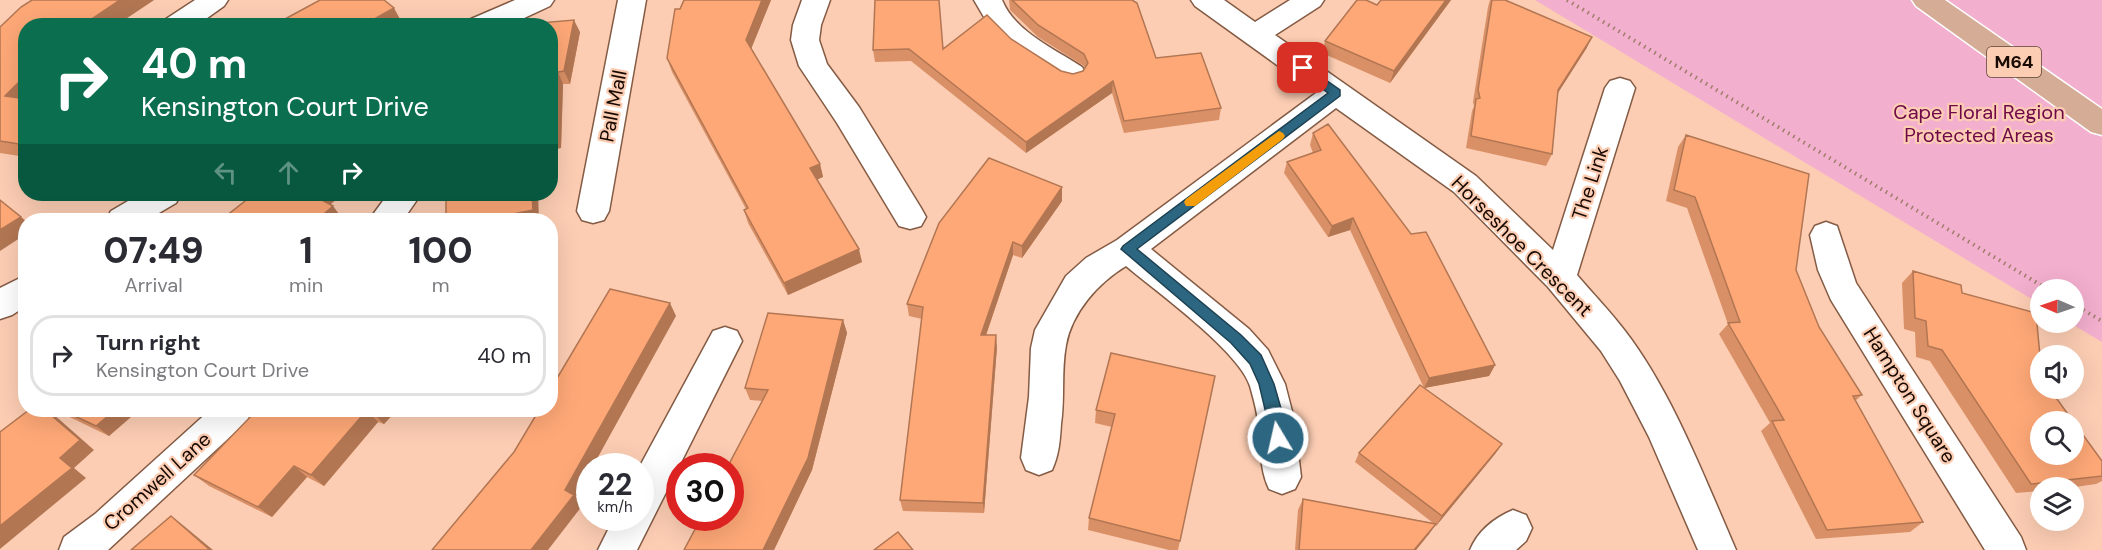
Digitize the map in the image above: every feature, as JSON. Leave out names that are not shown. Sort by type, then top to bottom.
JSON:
[{"type":"main road","name":"M64","points":[[1926,0],[2102,124]]},
{"type":"street","points":[[188,18],[214,0]]},
{"type":"street","points":[[499,18],[540,0]]},
{"type":"street","name":"Pall Mall","points":[[593,211],[632,0]]},
{"type":"street","points":[[816,0],[807,25],[805,40],[813,66],[848,115],[910,217]]},
{"type":"street","points":[[988,0],[990,12],[1003,26],[1072,74]]},
{"type":"street","name":"Horseshoe Crescent","points":[[1206,0],[1465,184],[1560,278],[1607,334],[1632,370],[1664,430],[1717,550]]},
{"type":"street","points":[[1256,35],[1310,0]]},
{"type":"street","name":"The Link","points":[[1560,278],[1620,88]]},
{"type":"street","points":[[1039,458],[1047,397],[1048,348],[1052,330],[1078,286],[1098,267],[1128,249],[1336,93]]},
{"type":"street","points":[[134,213],[153,201]]},
{"type":"street","points":[[390,213],[400,201]]},
{"type":"street","name":"Hampton Square","points":[[1826,235],[1834,270],[1843,290],[2007,550]]},
{"type":"street","points":[[1128,249],[1228,331],[1256,360],[1267,384],[1276,419],[1282,477]]},
{"type":"street","points":[[0,305],[18,293]]},
{"type":"street","points":[[654,477],[725,341]]},
{"type":"street","name":"Cromwell Lane","points":[[78,550],[108,527],[226,417]]},
{"type":"street","points":[[617,550],[627,531]]},
{"type":"path","points":[[1567,0],[2031,279]]},
{"type":"path","points":[[2084,310],[2102,321]]},
{"type":"green space","name":"Cape Floral Region Protected Areas","points":[[1535,0],[2102,0],[2102,342],[2084,331],[2084,279],[2030,279],[2030,298]]},
{"type":"building","points":[[32,0],[120,0],[93,18],[18,18],[18,83],[5,96],[18,98],[18,144],[0,141],[0,27]]},
{"type":"building","points":[[320,0],[384,0],[394,8],[376,18],[287,18]]},
{"type":"building","points":[[684,0],[762,0],[746,40],[820,164],[810,168],[859,249],[784,283],[744,210],[748,208],[667,58],[675,9],[680,9]]},
{"type":"building","points":[[875,0],[939,0],[943,49],[987,15],[1011,39],[1061,71],[1073,74],[1083,71],[1088,63],[1084,54],[1038,25],[1012,0],[1132,0],[1137,3],[1156,58],[1201,53],[1221,108],[1124,121],[1113,81],[1026,142],[909,49],[873,50]]},
{"type":"building","points":[[1357,0],[1366,0],[1377,5],[1381,0],[1446,0],[1394,71],[1325,41]]},
{"type":"building","points":[[1492,0],[1505,0],[1592,37],[1558,90],[1552,154],[1471,136],[1476,99],[1480,98],[1478,90]]},
{"type":"building","points":[[574,20],[564,71],[558,72],[558,21]]},
{"type":"building","points":[[1328,124],[1411,234],[1426,232],[1495,365],[1429,378],[1353,218],[1332,226],[1287,162],[1321,150],[1313,133]]},
{"type":"building","points":[[1686,135],[1809,174],[1796,270],[1819,327],[1862,395],[1853,396],[1923,522],[1827,530],[1772,421],[1784,420],[1728,323],[1740,322],[1695,197],[1674,190]]},
{"type":"building","points":[[989,158],[1062,187],[1022,246],[1013,242],[981,335],[996,335],[983,503],[900,500],[923,307],[907,304],[939,223]]},
{"type":"building","points":[[0,200],[18,215],[18,219],[0,230]]},
{"type":"building","points":[[245,201],[324,201],[333,206],[325,213],[230,213]]},
{"type":"building","points":[[446,201],[532,201],[533,210],[518,213],[446,213]]},
{"type":"building","points":[[1913,271],[1961,285],[1962,293],[2030,311],[2030,333],[2038,333],[2039,345],[2030,345],[2030,399],[2057,399],[2066,411],[2030,411],[2030,465],[2084,465],[2084,436],[2102,461],[2102,476],[2030,477],[2030,482],[1942,350],[1928,346],[1926,321],[1915,318]]},
{"type":"building","points":[[610,289],[670,303],[586,453],[576,453],[576,470],[565,490],[574,495],[531,550],[432,550],[514,452],[535,417],[558,417],[558,377]]},
{"type":"building","points":[[768,313],[843,320],[808,458],[763,550],[684,550],[694,531],[744,531],[744,453],[735,453],[768,390],[745,388]]},
{"type":"building","points":[[1111,353],[1215,376],[1180,541],[1089,518],[1115,414],[1096,410]]},
{"type":"building","points":[[1420,385],[1502,444],[1442,516],[1359,453]]},
{"type":"building","points":[[20,417],[53,417],[80,440],[60,458],[72,468],[0,526],[0,432]]},
{"type":"building","points":[[77,417],[107,417],[96,426]]},
{"type":"building","points":[[250,417],[361,417],[311,475],[294,466],[258,507],[194,475]]},
{"type":"building","points":[[1303,499],[1436,524],[1414,550],[1299,550]]},
{"type":"building","points":[[171,516],[210,550],[131,550]]},
{"type":"building","points":[[898,532],[913,550],[874,550]]},
{"type":"slow traffic","points":[[1190,202],[1279,136]]},
{"type":"route","points":[[1278,438],[1276,419],[1267,384],[1256,360],[1236,339],[1128,249],[1336,93],[1303,68]]}]
